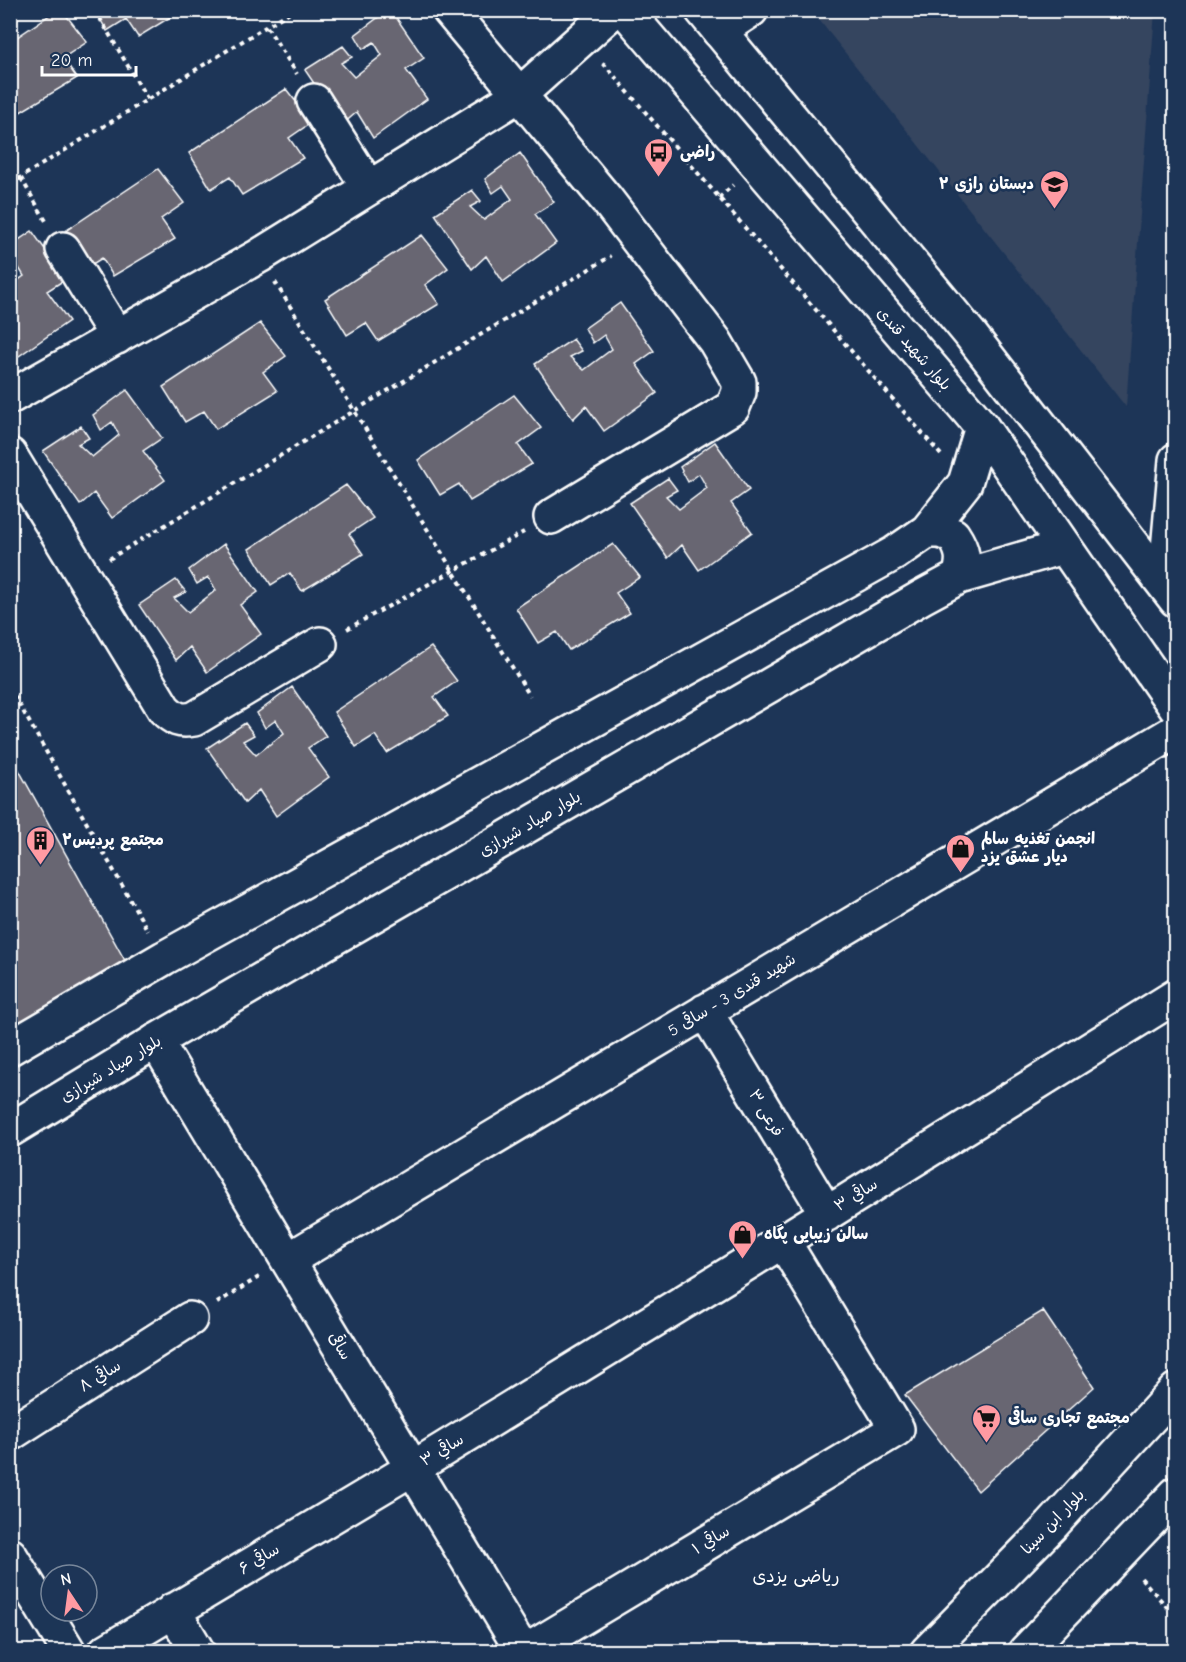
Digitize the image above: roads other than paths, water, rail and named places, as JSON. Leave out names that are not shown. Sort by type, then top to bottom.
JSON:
[{"type":"street","points":[[449,10],[607,200],[716,341],[739,382],[739,392],[733,407],[551,517]]},
{"type":"street","points":[[10,397],[259,256],[519,95],[614,10]]},
{"type":"street","name":"بلوار شهید قندی","points":[[625,10],[981,427],[1176,708]]},
{"type":"street","points":[[751,10],[711,21],[970,334],[1170,592]]},
{"type":"street","points":[[314,101],[369,188]]},
{"type":"street","points":[[63,249],[117,337]]},
{"type":"street","points":[[10,1048],[164,957],[896,553],[927,531],[965,483],[981,427]]},
{"type":"street","points":[[10,455],[164,709],[172,718],[184,722],[194,719],[320,644]]},
{"type":"street","points":[[1170,592],[1176,460]]},
{"type":"street","points":[[927,531],[939,531],[953,535],[963,550],[964,564],[959,577]]},
{"type":"street","name":"بلوار صیاد شیرازی","points":[[10,1130],[156,1041],[959,577],[1063,547]]},
{"type":"street","name":"شهید قندی 3 - ساقی 5","points":[[288,1260],[1176,731]]},
{"type":"street","name":"ساقي ۳","points":[[413,1468],[1176,996]]},
{"type":"street","name":"فرعی ۳","points":[[705,1011],[827,1214]]},
{"type":"street","name":"ساقی","points":[[156,1041],[524,1652]]},
{"type":"street","name":"ساقي ۱","points":[[524,1652],[897,1429],[783,1241]]},
{"type":"street","name":"ساقي ۸","points":[[10,1434],[190,1319]]},
{"type":"street","name":"بلوار ابن سینا","points":[[927,1652],[1051,1526],[1176,1390]]},
{"type":"street","name":"ساقي ۶","points":[[105,1652],[413,1468]]},
{"type":"street","points":[[1025,1652],[1176,1494]]},
{"type":"street","points":[[10,1555],[69,1652]]},
{"type":"street","points":[[173,1610],[198,1652]]},
{"type":"place","name":"راضی","points":[[659,178]]},
{"type":"place","name":"دبستان رازی ۲","points":[[1055,210]]},
{"type":"place","name":"مجتمع پردیس۲","points":[[41,866]]},
{"type":"place","name":"انجمن تغذیه سالم دیار عشق یزد","points":[[960,874]]},
{"type":"place","name":"سالن زیبایی پگاه","points":[[743,1260]]},
{"type":"place","name":"مجتمع تجاری ساقی","points":[[987,1444]]},
{"type":"district","name":"ریاضی یزدی","points":[[796,1576]]}]
